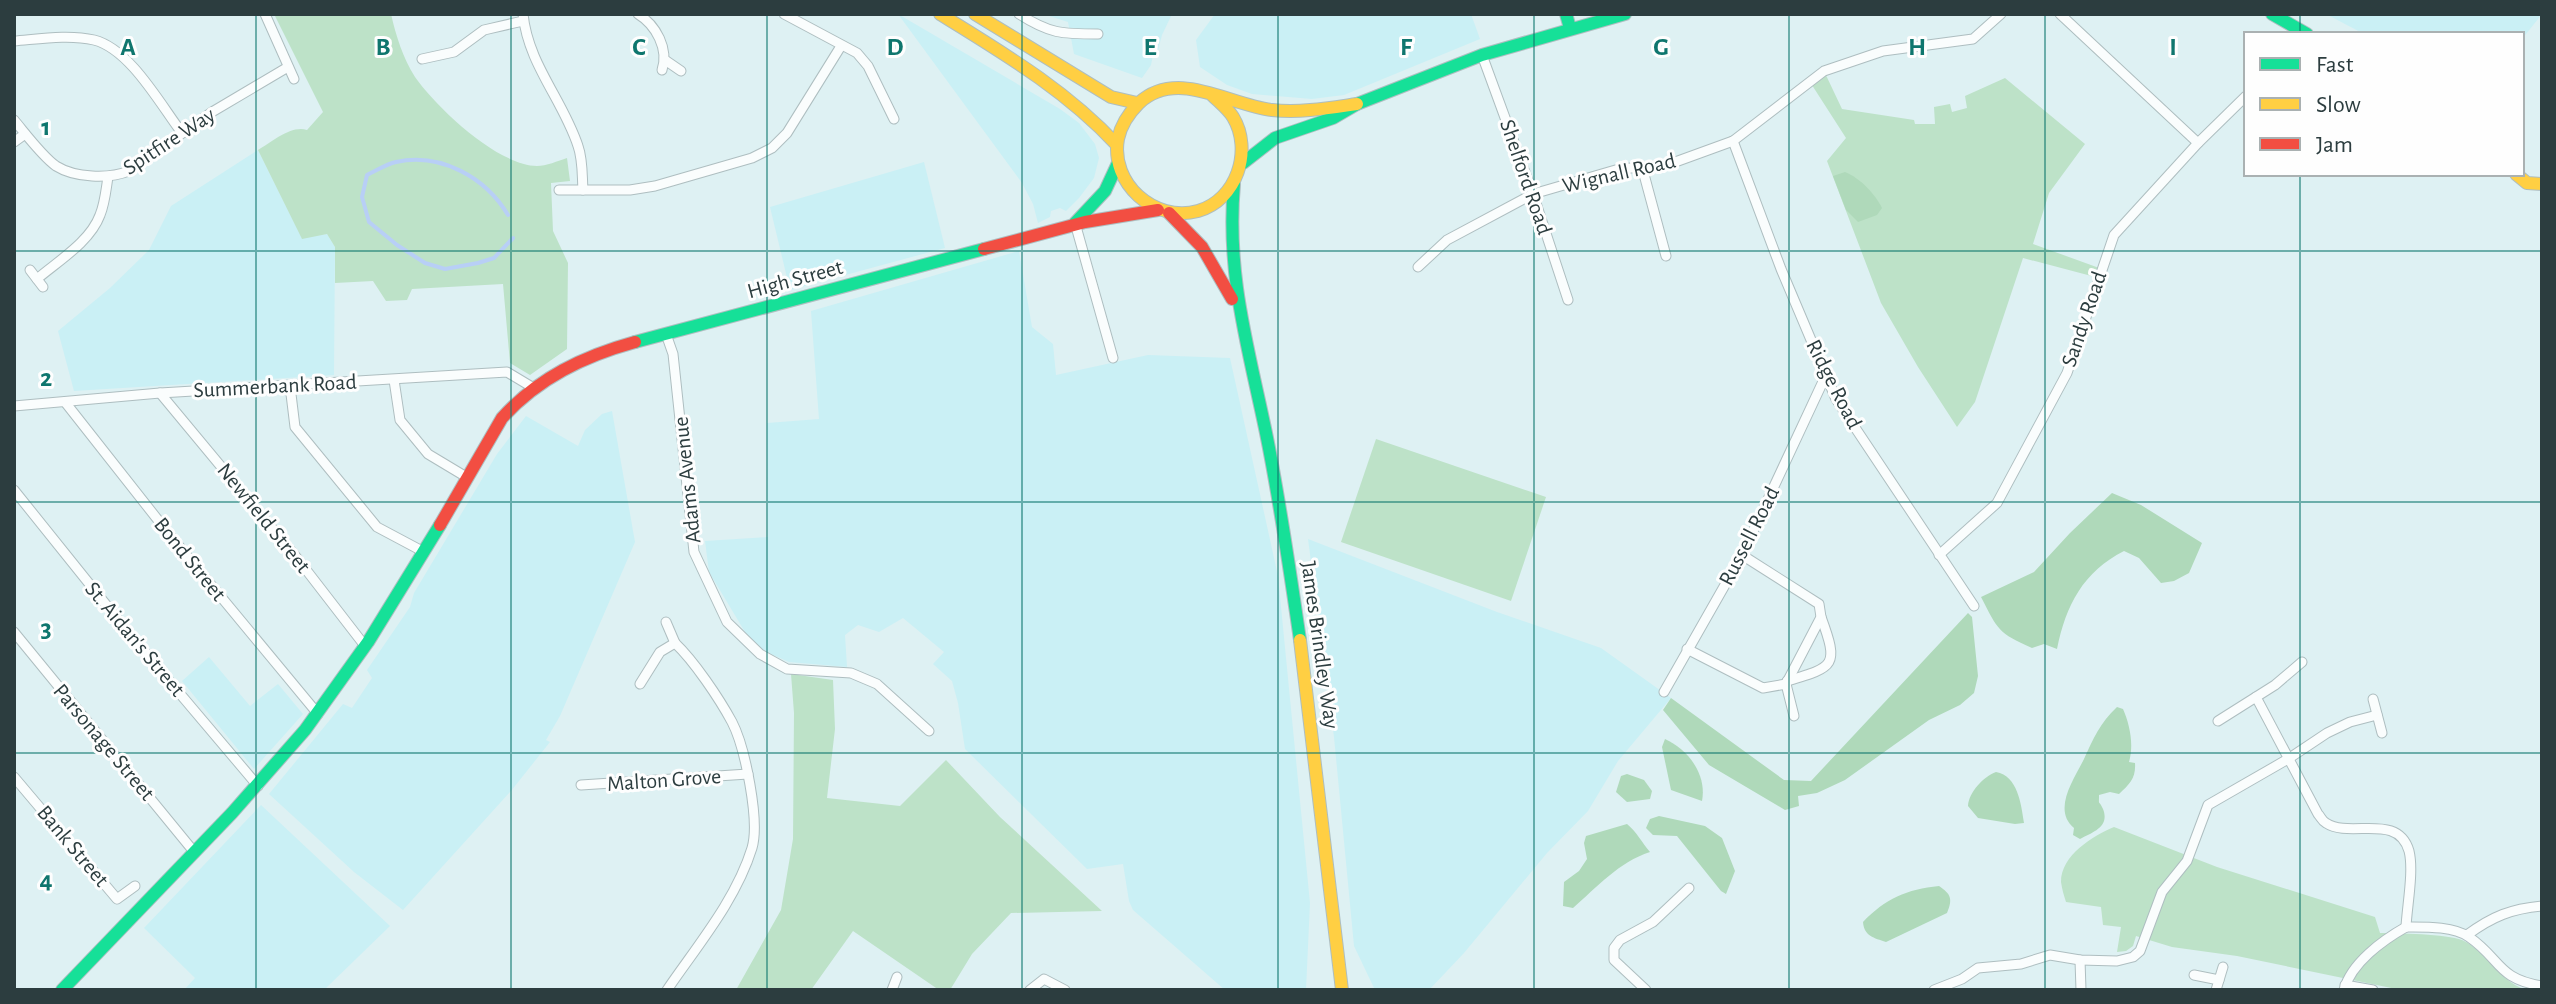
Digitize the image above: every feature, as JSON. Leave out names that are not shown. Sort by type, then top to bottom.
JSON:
[{"type":"main road","points":[[940,14],[1057,89],[1098,123],[1117,145]]},
{"type":"main road","points":[[975,14],[1111,97],[1137,103]]},
{"type":"main road","points":[[1566,14],[1570,28]]},
{"type":"main road","points":[[1243,163],[1275,138],[1333,118],[1357,104],[1482,55],[1625,14]]},
{"type":"main road","points":[[2272,14],[2304,32]]},
{"type":"main road","points":[[1212,95],[1230,110],[1240,127],[1243,163],[1234,184],[1223,197],[1198,211],[1164,211],[1140,199],[1130,189],[1118,163],[1117,145],[1122,125],[1137,103],[1161,89],[1183,86],[1259,108],[1299,112],[1357,104]]},
{"type":"main road","points":[[1075,223],[1105,191],[1118,163]]},
{"type":"main road","points":[[2518,176],[2527,183],[2542,184]]},
{"type":"main road","name":"James Brindley Way","points":[[1234,184],[1230,218],[1237,310],[1261,409],[1289,563],[1342,990]]},
{"type":"main road","name":"High Street","points":[[62,990],[258,786],[318,714],[424,552],[502,418],[532,387],[563,367],[666,334],[1075,223],[1117,214],[1164,211]]},
{"type":"main road","name":"James Brindley Way","points":[[1164,211],[1202,247],[1237,310]]},
{"type":"street","points":[[265,14],[294,79]]},
{"type":"street","points":[[639,14],[655,27],[664,65],[681,71]]},
{"type":"street","points":[[784,14],[857,53],[868,66],[894,119]]},
{"type":"street","points":[[1019,14],[1041,29],[1098,34]]},
{"type":"street","name":"Wignall Road","points":[[1418,267],[1447,240],[1533,194],[1619,169],[1667,165],[1733,141],[1824,71],[1883,51],[1973,39],[2001,14]]},
{"type":"street","points":[[2060,14],[2198,143]]},
{"type":"street","points":[[422,59],[454,52],[484,30],[523,18],[539,71],[558,101],[580,151],[583,190]]},
{"type":"street","points":[[14,41],[68,37],[94,40],[115,49],[131,65],[182,133]]},
{"type":"street","points":[[559,190],[630,190],[655,186],[752,158],[772,148],[787,133],[841,46]]},
{"type":"street","name":"Shelford Road","points":[[1482,55],[1568,300]]},
{"type":"street","name":"Spitfire Way","points":[[14,120],[57,166],[87,176],[108,177],[129,171],[182,133],[288,67]]},
{"type":"street","name":"Sandy Road","points":[[1939,555],[1997,503],[2067,373],[2114,235],[2244,98]]},
{"type":"street","points":[[14,142],[25,134]]},
{"type":"street","name":"Ridge Road","points":[[1733,141],[1781,269],[1836,399],[1974,606]]},
{"type":"street","points":[[1642,167],[1666,256]]},
{"type":"street","points":[[30,270],[40,283],[96,225],[108,177]]},
{"type":"street","points":[[1075,223],[1113,358]]},
{"type":"street","name":"Adams Avenue","points":[[666,334],[673,354],[694,552],[727,622],[760,654],[787,669],[851,673],[877,684],[929,731]]},
{"type":"street","name":"Summerbank Road","points":[[14,406],[160,393],[507,372],[532,387]]},
{"type":"street","name":"Russell Road","points":[[1664,692],[1742,555],[1826,375]]},
{"type":"street","points":[[394,380],[400,420],[428,454],[468,478]]},
{"type":"street","points":[[290,386],[295,427],[377,527],[424,552]]},
{"type":"street","name":"Newfield Street","points":[[160,393],[280,537],[365,646]]},
{"type":"street","name":"Bond Street","points":[[65,402],[318,714]]},
{"type":"street","name":"St. Aidan's Street","points":[[14,490],[132,637],[258,786]]},
{"type":"street","points":[[1687,649],[1763,688],[1787,683],[1829,666],[1833,654],[1819,604],[1742,555]]},
{"type":"street","points":[[1794,716],[1787,683],[1821,617]]},
{"type":"street","points":[[666,622],[675,643],[687,655],[733,724],[748,774],[753,808],[753,846],[731,894],[667,990]]},
{"type":"street","name":"Parsonage Street","points":[[14,632],[195,853]]},
{"type":"street","points":[[640,684],[660,652],[675,643]]},
{"type":"street","points":[[2218,721],[2275,685],[2302,662]]},
{"type":"street","points":[[2256,697],[2326,824],[2343,828],[2387,829],[2398,835],[2409,849],[2406,927]]},
{"type":"street","points":[[2373,699],[2382,733]]},
{"type":"street","points":[[1934,990],[1962,979],[1978,968],[2021,964],[2050,955],[2117,961],[2133,957],[2140,951],[2162,892],[2187,861],[2208,805],[2327,733],[2350,722],[2377,715]]},
{"type":"street","name":"Malton Grove","points":[[581,785],[748,774]]},
{"type":"street","name":"Bank Street","points":[[14,777],[117,899],[135,886]]},
{"type":"street","points":[[1646,990],[1614,960],[1614,948],[1620,940],[1653,922],[1689,888]]},
{"type":"street","points":[[2467,935],[2502,913],[2542,906]]},
{"type":"street","points":[[2373,990],[2345,987],[2352,972],[2369,955],[2406,927],[2449,930],[2467,935],[2512,978],[2542,986]]},
{"type":"street","points":[[2080,960],[2081,990]]},
{"type":"street","points":[[2194,975],[2218,985],[2223,967]]},
{"type":"street","points":[[892,990],[897,977]]},
{"type":"street","points":[[1030,990],[1044,979],[1065,990]]},
{"type":"shaded area","points":[[898,14],[1079,123],[1095,144],[1099,158],[1094,178],[1066,211],[1060,208],[1051,211],[1050,217],[1038,223],[1033,204],[1022,183]]},
{"type":"shaded area","points":[[1043,14],[1172,14],[1158,50],[1154,50],[1151,65],[1142,78],[1074,54],[1068,22]]},
{"type":"shaded area","points":[[1215,14],[1471,14],[1480,39],[1344,95],[1312,99],[1252,94],[1227,85],[1200,67],[1196,40]]},
{"type":"shaded area","points":[[2326,14],[2542,14],[2524,36],[2524,32],[2360,32]]},
{"type":"shaded area","points":[[258,150],[302,238],[327,234],[335,247],[334,375],[74,391],[58,331],[110,288],[149,250],[171,206]]},
{"type":"shaded area","points":[[924,162],[945,248],[790,290],[770,207]]},
{"type":"shaded area","points":[[1019,251],[1032,327],[1053,344],[1056,375],[1148,355],[1230,358],[1278,576],[1310,903],[1306,990],[1225,990],[1133,910],[1123,864],[1087,869],[965,749],[952,681],[933,664],[944,652],[903,618],[879,632],[858,625],[845,635],[847,667],[789,662],[762,650],[745,632],[709,572],[705,541],[768,537],[767,423],[819,419],[811,311]]},
{"type":"shaded area","points":[[612,411],[635,542],[560,716],[546,740],[550,742],[511,791],[403,910],[354,872],[269,794],[343,704],[352,708],[372,678],[367,670],[410,607],[414,593],[497,454],[526,416],[578,446],[585,430],[602,414]]},
{"type":"shaded area","points":[[1308,539],[1497,612],[1601,648],[1671,698],[1618,761],[1588,811],[1547,853],[1429,990],[1375,990],[1354,946],[1334,737]]},
{"type":"shaded area","points":[[209,657],[250,706],[278,684],[303,714],[254,769],[182,681]]},
{"type":"shaded area","points":[[261,805],[390,926],[324,990],[184,990],[195,978],[144,928]]},
{"type":"green space","points":[[274,14],[391,14],[400,47],[415,77],[469,133],[504,156],[521,163],[541,166],[567,158],[570,181],[551,183],[553,231],[568,263],[567,349],[530,375],[510,363],[503,284],[412,289],[407,300],[386,301],[373,281],[335,283],[335,247],[327,234],[302,239],[258,150],[288,132],[307,130],[323,112]]},
{"type":"green space","points":[[1824,71],[1842,109],[1914,120],[1915,124],[1935,124],[1934,107],[1950,104],[1952,112],[1967,108],[1965,96],[2005,78],[2085,144],[2049,193],[2033,244],[2102,269],[2099,278],[2023,258],[1975,402],[1957,427],[1881,303],[1827,161],[1846,138],[1810,82]]},
{"type":"green space","points":[[1845,172],[1861,182],[1875,197],[1882,208],[1877,215],[1858,222],[1846,210],[1833,176]]},
{"type":"green space","points":[[1376,439],[1546,497],[1511,601],[1341,542]]},
{"type":"green space","points":[[2112,493],[2141,505],[2202,543],[2189,573],[2174,581],[2161,583],[2139,558],[2124,551],[2098,569],[2078,591],[2057,649],[2044,644],[2032,648],[2005,634],[1981,597],[2034,572]]},
{"type":"green space","points":[[1968,613],[1972,617],[1978,676],[1974,693],[1960,705],[1929,720],[1845,780],[1817,793],[1798,796],[1799,806],[1785,810],[1709,765],[1663,710],[1671,698],[1784,780],[1811,781]]},
{"type":"green space","points":[[791,674],[833,680],[835,729],[827,798],[900,806],[946,760],[1000,817],[1102,911],[1011,913],[972,954],[950,990],[939,990],[853,931],[811,990],[736,990],[781,910],[793,839],[794,713]]},
{"type":"green space","points":[[2117,707],[2123,709],[2128,722],[2131,742],[2129,762],[2135,763],[2133,777],[2119,794],[2110,792],[2099,795],[2105,815],[2102,825],[2080,839],[2073,835],[2074,828],[2065,812],[2067,794],[2098,732]]},
{"type":"green space","points":[[1665,739],[1682,750],[1694,764],[1702,782],[1702,801],[1671,790],[1662,747]]},
{"type":"green space","points":[[1996,772],[2014,785],[2024,823],[1978,818],[1968,806],[1978,786]]},
{"type":"green space","points":[[1627,774],[1644,780],[1652,791],[1650,799],[1627,802],[1616,792],[1621,776]]},
{"type":"green space","points":[[1659,816],[1705,826],[1722,838],[1735,871],[1726,894],[1677,836],[1653,835],[1646,828],[1650,819]]},
{"type":"green space","points":[[1627,824],[1650,852],[1618,869],[1573,908],[1563,906],[1564,882],[1579,871],[1587,859],[1586,836]]},
{"type":"green space","points":[[2114,827],[2217,867],[2375,917],[2380,933],[2434,935],[2462,940],[2507,979],[2526,990],[2401,990],[2237,956],[2172,947],[2136,936],[2133,946],[2117,952],[2121,927],[2103,925],[2101,907],[2066,902],[2061,882],[2062,872],[2072,855],[2088,841]]},
{"type":"green space","points":[[1939,886],[1950,897],[1947,913],[1886,942],[1870,936],[1865,930],[1863,922],[1888,901]]},
{"type":"waterway","points":[[508,215],[475,179],[429,161],[396,162],[367,175],[362,197],[369,222],[425,263],[445,269],[494,258],[513,238]]},
{"type":"traffic: fast","points":[[1566,14],[1570,28]]},
{"type":"traffic: fast","points":[[1243,163],[1275,138],[1333,118],[1357,104],[1482,55],[1625,14]]},
{"type":"traffic: fast","points":[[2272,14],[2304,32]]},
{"type":"traffic: fast","points":[[1075,223],[1105,191],[1118,163]]},
{"type":"traffic: fast","points":[[1234,184],[1233,249],[1240,310],[1276,484],[1300,640]]},
{"type":"traffic: fast","points":[[635,342],[984,249]]},
{"type":"traffic: fast","points":[[62,990],[232,813],[305,730],[368,642],[440,525]]},
{"type":"traffic: slow","points":[[940,14],[1055,90],[1117,145]]},
{"type":"traffic: slow","points":[[975,14],[1111,97],[1137,103]]},
{"type":"traffic: slow","points":[[1212,95],[1231,114],[1239,130],[1241,158],[1231,185],[1212,205],[1198,211],[1166,211],[1151,205],[1128,184],[1117,155],[1118,139],[1126,119],[1139,103],[1154,93],[1186,89],[1283,111],[1357,104]]},
{"type":"traffic: slow","points":[[2518,176],[2527,183],[2542,184]]},
{"type":"traffic: slow","points":[[1300,640],[1342,990]]},
{"type":"traffic: jam","points":[[984,249],[1085,222],[1158,210]]},
{"type":"traffic: jam","points":[[1169,213],[1202,247],[1232,299]]},
{"type":"traffic: jam","points":[[440,525],[502,418],[516,404],[563,370],[635,342]]}]
